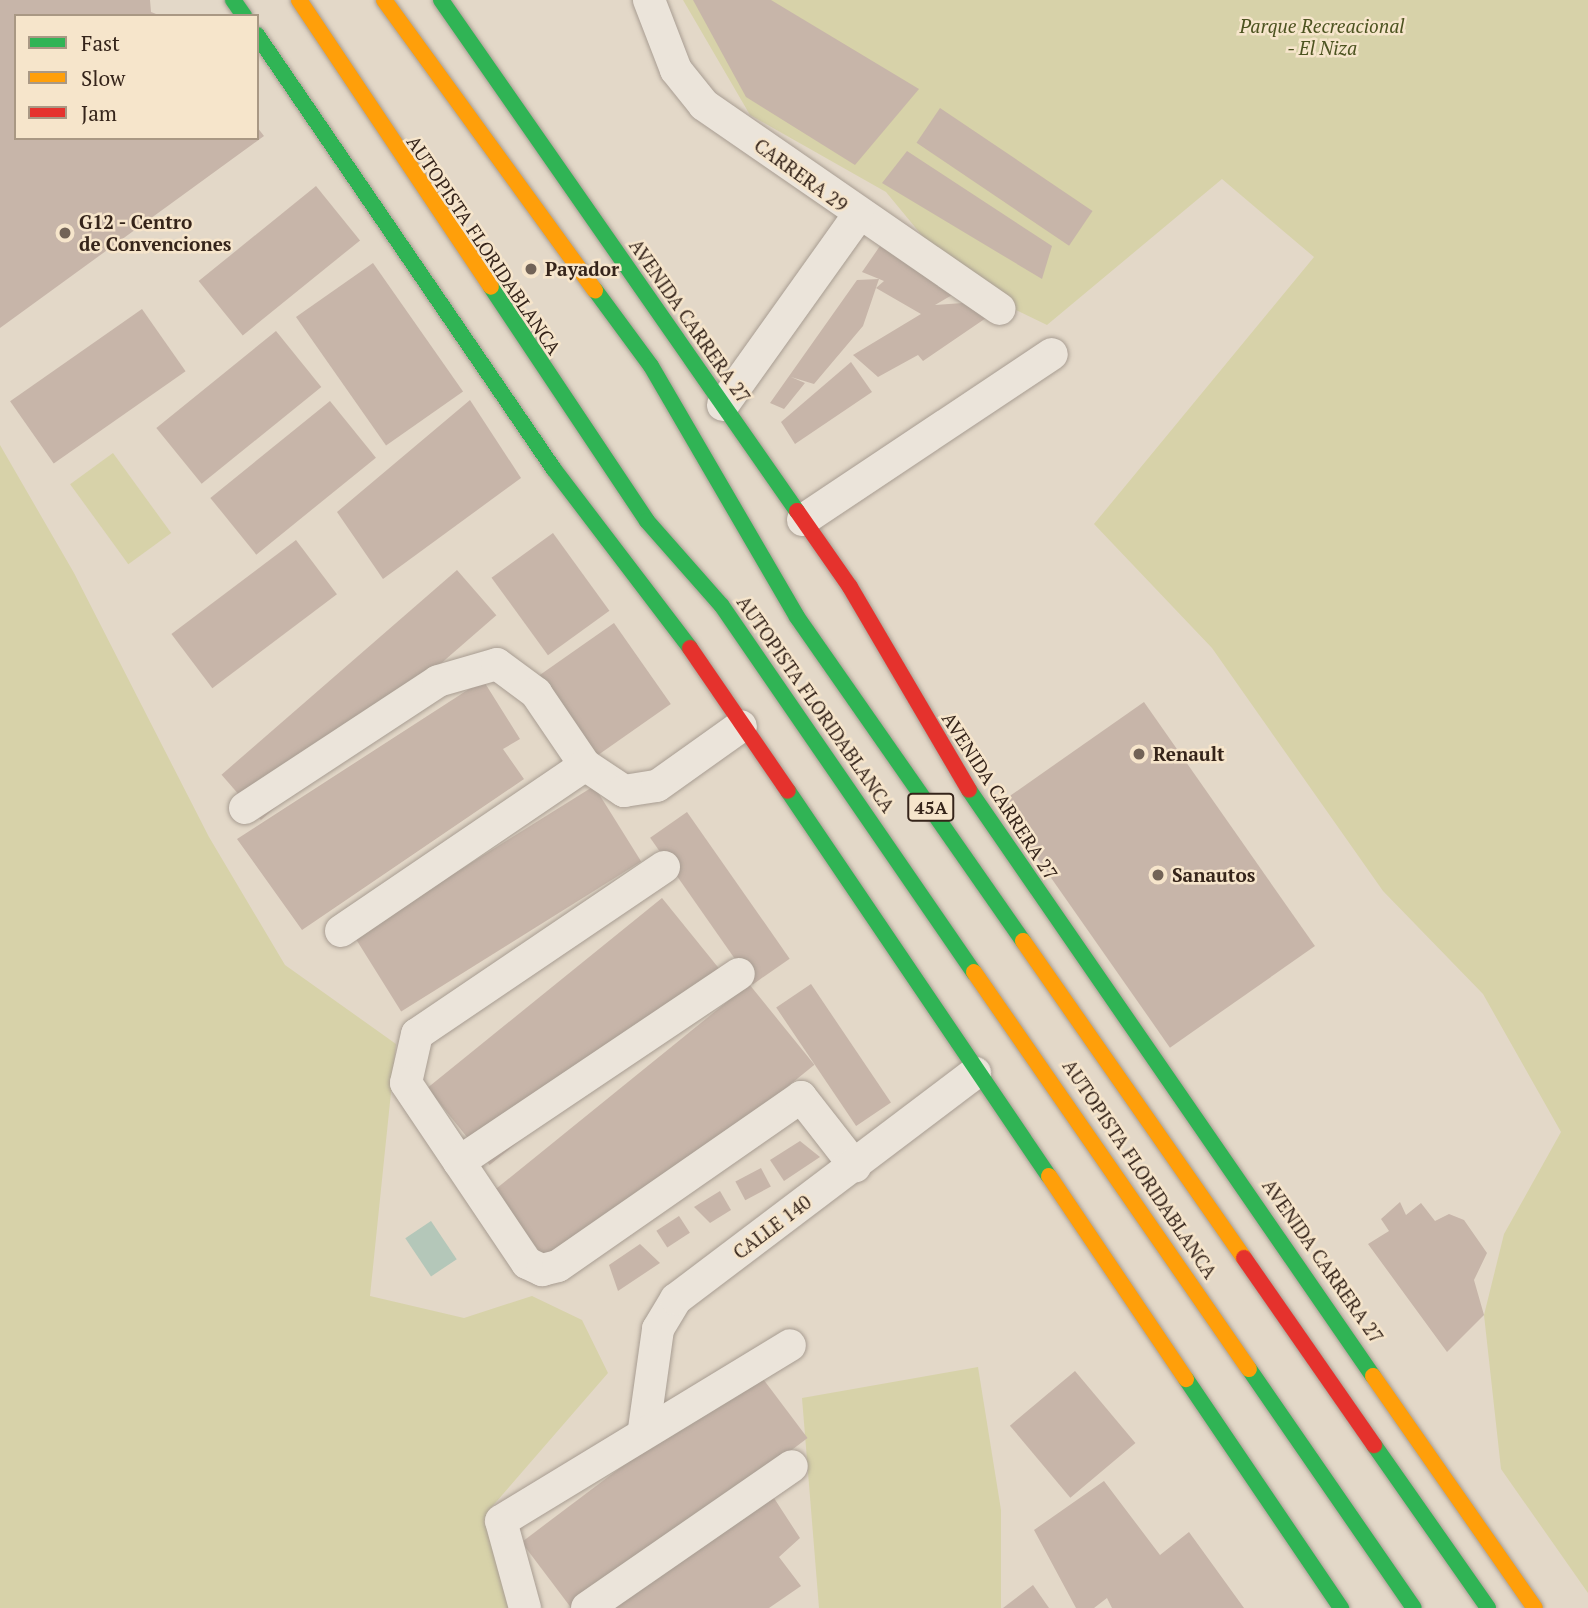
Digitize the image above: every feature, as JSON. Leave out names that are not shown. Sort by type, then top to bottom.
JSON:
[{"type":"highway","points":[[288,0],[302,37]]},
{"type":"highway","name":"AUTOPISTA FLORIDABLANCA","points":[[299,0],[639,510],[722,606],[1414,1608]]},
{"type":"highway","name":"AUTOPISTA FLORIDABLANCA","points":[[384,0],[449,85],[651,366],[797,617],[1488,1608]]},
{"type":"highway","name":"AVENIDA CARRERA 27","points":[[441,0],[850,587],[989,825],[1535,1608]]},
{"type":"highway","points":[[259,38],[380,207],[554,468],[695,654],[975,1073],[1341,1608]]},
{"type":"highway","points":[[449,85],[492,117]]},
{"type":"highway","points":[[332,110],[380,207]]},
{"type":"highway","points":[[509,129],[538,142]]},
{"type":"highway","points":[[1401,1590],[1408,1608]]},
{"type":"street","name":"CARRERA 29","points":[[649,0],[677,70],[704,105],[858,216],[1000,309]]},
{"type":"street","points":[[723,405],[858,216]]},
{"type":"street","points":[[803,520],[1052,354]]},
{"type":"street","points":[[245,807],[438,681],[497,664],[536,693],[585,765],[636,794],[695,764],[741,726]]},
{"type":"street","points":[[341,931],[585,765]]},
{"type":"street","points":[[664,867],[417,1034],[406,1083],[527,1263],[542,1270],[558,1266],[801,1097],[855,1166]]},
{"type":"street","points":[[459,1162],[739,974]]},
{"type":"street","name":"CALLE 140","points":[[644,1429],[658,1329],[676,1299],[975,1073]]},
{"type":"street","points":[[525,1608],[501,1521],[644,1429],[790,1345]]},
{"type":"street","points":[[587,1608],[792,1466]]},
{"type":"green space","name":"Parque Recreacional - El Niza","points":[[683,0],[1588,0],[1588,1593],[1501,1469],[1484,1315],[1504,1234],[1561,1132],[1483,994],[1383,891],[1212,648],[1094,524],[1314,257],[1222,179],[1047,325],[962,284],[886,192],[750,115]]},
{"type":"green space","points":[[0,445],[74,573],[209,837],[285,965],[396,1044],[370,1296],[464,1318],[532,1296],[582,1320],[608,1373],[490,1509],[506,1543],[515,1608],[0,1608]]},
{"type":"green space","points":[[113,453],[171,533],[128,564],[70,484]]},
{"type":"green space","points":[[978,1367],[1001,1510],[1001,1608],[819,1608],[802,1398]]},
{"type":"shaded area","points":[[431,1221],[457,1259],[431,1276],[405,1238]]},
{"type":"building","name":"G12 - Centro de Convenciones","points":[[0,0],[150,0],[151,12],[156,14],[14,14],[14,140],[258,140],[0,328]]},
{"type":"building","points":[[693,0],[771,0],[919,89],[855,165],[746,97]]},
{"type":"building","points":[[940,108],[1093,211],[1069,246],[917,143]]},
{"type":"building","points":[[907,151],[1052,246],[1042,279],[882,183]]},
{"type":"building","points":[[316,186],[360,240],[243,335],[199,281]]},
{"type":"building","points":[[880,246],[952,295],[935,305],[963,303],[986,318],[923,361],[918,355],[878,377],[853,355],[921,314],[876,288],[884,281],[862,272]]},
{"type":"building","points":[[373,263],[463,392],[386,446],[296,317]]},
{"type":"building","points":[[879,279],[863,326],[814,384],[791,377],[805,383],[784,409],[770,403],[857,280]]},
{"type":"building","points":[[142,309],[186,371],[54,464],[10,401]]},
{"type":"building","points":[[276,331],[321,387],[202,484],[156,428]]},
{"type":"building","points":[[851,362],[872,392],[795,444],[781,422]]},
{"type":"building","points":[[470,400],[521,478],[383,579],[337,512]]},
{"type":"building","points":[[330,401],[376,458],[256,555],[210,498]]},
{"type":"building","points":[[553,533],[609,611],[548,655],[492,578]]},
{"type":"building","points":[[296,540],[337,594],[212,688],[171,634]]},
{"type":"building","points":[[457,570],[496,615],[261,820],[222,775]]},
{"type":"building","points":[[614,623],[671,704],[594,758],[537,677]]},
{"type":"building","points":[[483,680],[520,739],[503,749],[524,779],[302,930],[237,839]]},
{"type":"building","name":"Sanautos","points":[[1144,702],[1315,946],[1170,1048],[999,804]]},
{"type":"building","points":[[594,786],[641,861],[401,1011],[354,936]]},
{"type":"building","points":[[687,812],[790,959],[753,984],[650,838]]},
{"type":"building","points":[[662,898],[724,975],[490,1165],[427,1088]]},
{"type":"building","points":[[749,984],[814,1065],[557,1273],[492,1192]]},
{"type":"building","points":[[811,984],[891,1103],[856,1126],[776,1007]]},
{"type":"building","points":[[800,1141],[820,1157],[784,1181],[770,1160]]},
{"type":"building","points":[[761,1168],[771,1187],[745,1200],[735,1182]]},
{"type":"building","points":[[720,1191],[731,1210],[710,1223],[694,1207]]},
{"type":"building","points":[[1400,1202],[1406,1215],[1421,1203],[1435,1221],[1449,1214],[1464,1220],[1487,1253],[1474,1280],[1484,1315],[1447,1352],[1368,1244],[1389,1231],[1381,1219]]},
{"type":"building","points":[[679,1216],[690,1233],[667,1247],[656,1231]]},
{"type":"building","points":[[640,1244],[660,1263],[618,1291],[609,1265]]},
{"type":"building","points":[[754,1367],[808,1438],[582,1608],[571,1608],[522,1542]]},
{"type":"building","points":[[1075,1371],[1135,1443],[1070,1498],[1010,1426]]},
{"type":"building","points":[[1104,1481],[1160,1555],[1189,1532],[1244,1608],[1112,1608],[1107,1598],[1094,1608],[1076,1608],[1034,1530]]},
{"type":"building","points":[[772,1495],[800,1538],[779,1557],[801,1586],[769,1608],[610,1608]]},
{"type":"building","points":[[1033,1585],[1049,1608],[1003,1608]]},
{"type":"traffic: fast","points":[[233,0],[243,14]]},
{"type":"traffic: fast","points":[[441,0],[797,511]]},
{"type":"traffic: fast","points":[[259,38],[553,468],[690,648]]},
{"type":"traffic: fast","points":[[491,287],[647,521],[722,606],[974,972]]},
{"type":"traffic: fast","points":[[595,290],[651,366],[797,617],[1023,941]]},
{"type":"traffic: fast","points":[[969,790],[1373,1376]]},
{"type":"traffic: fast","points":[[788,791],[1049,1176]]},
{"type":"traffic: fast","points":[[1249,1369],[1414,1608]]},
{"type":"traffic: fast","points":[[1186,1379],[1341,1608]]},
{"type":"traffic: fast","points":[[1374,1445],[1488,1608]]},
{"type":"traffic: slow","points":[[299,0],[491,287]]},
{"type":"traffic: slow","points":[[384,0],[595,290]]},
{"type":"traffic: slow","points":[[1023,941],[1244,1258]]},
{"type":"traffic: slow","points":[[974,972],[1249,1369]]},
{"type":"traffic: slow","points":[[1049,1176],[1186,1379]]},
{"type":"traffic: slow","points":[[1373,1376],[1535,1608]]},
{"type":"traffic: jam","points":[[797,511],[850,587],[969,790]]},
{"type":"traffic: jam","points":[[690,648],[788,791]]},
{"type":"traffic: jam","points":[[1244,1258],[1374,1445]]},
{"type":"place","name":"G12 - Centro de Convenciones","points":[[65,233]]},
{"type":"place","name":"Payador","points":[[531,269]]},
{"type":"place","name":"Renault","points":[[1139,754]]},
{"type":"place","name":"Sanautos","points":[[1158,875]]}]
